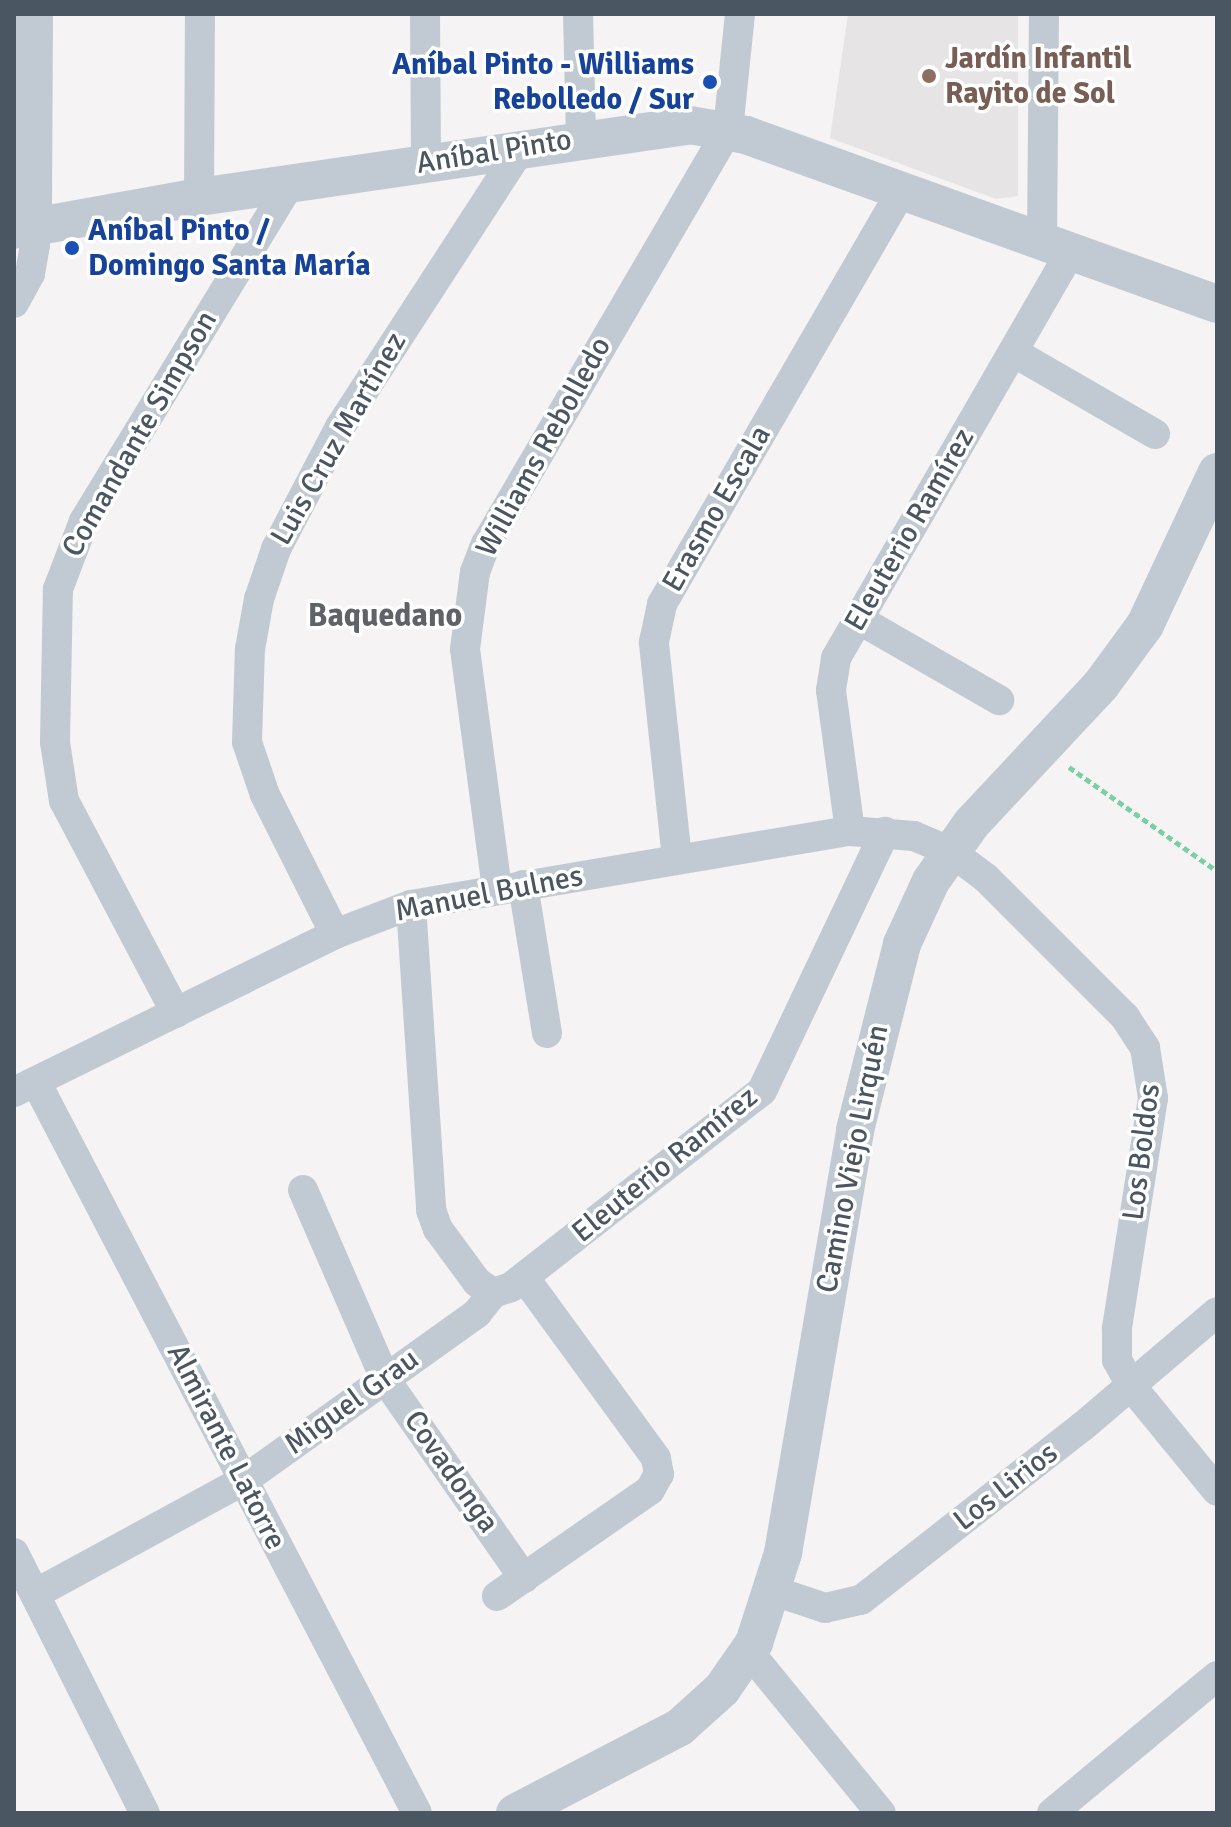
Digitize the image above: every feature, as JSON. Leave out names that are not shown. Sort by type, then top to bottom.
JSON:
[{"type":"street","points":[[14,303],[33,262],[24,230],[34,14]]},
{"type":"street","points":[[199,197],[200,14]]},
{"type":"street","points":[[425,14],[426,163]]},
{"type":"street","points":[[578,14],[581,138]]},
{"type":"street","points":[[728,130],[740,14]]},
{"type":"street","points":[[1044,14],[1057,245]]},
{"type":"street","name":"Aníbal Pinto","points":[[24,230],[199,197],[671,125],[728,130],[1217,304]]},
{"type":"street","name":"Williams Rebolledo","points":[[547,1033],[510,887],[465,649],[475,572],[502,517],[728,130]]},
{"type":"street","name":"Luis Cruz Martínez","points":[[335,934],[265,795],[247,742],[250,649],[259,599],[276,549],[340,427],[521,148]]},
{"type":"street","name":"Comandante Simpson","points":[[176,1013],[64,801],[55,742],[58,589],[84,521],[290,183]]},
{"type":"street","name":"Erasmo Escala","points":[[677,859],[654,642],[662,604],[902,190]]},
{"type":"street","name":"Eleuterio Ramírez","points":[[850,831],[831,690],[836,658],[1013,352],[1057,245]]},
{"type":"street","points":[[1013,352],[1155,434]]},
{"type":"street","name":"Camino Viejo Lirquén","points":[[515,1813],[680,1727],[722,1689],[749,1652],[774,1591],[872,1049],[902,944],[950,851],[1101,685],[1145,625],[1215,486]]},
{"type":"street","points":[[858,619],[999,700]]},
{"type":"street","name":"Manuel Bulnes","points":[[25,1087],[335,934],[411,905],[850,831],[885,832],[950,851]]},
{"type":"street","name":"Eleuterio Ramírez","points":[[493,1293],[506,1291],[762,1091],[885,832]]},
{"type":"street","name":"Los Boldos","points":[[950,851],[998,889],[1125,1017],[1145,1048],[1153,1098],[1115,1344],[1132,1387],[1217,1491]]},
{"type":"street","points":[[411,905],[431,1210],[468,1271],[493,1293]]},
{"type":"street","name":"Almirante Latorre","points":[[25,1087],[244,1480],[417,1813]]},
{"type":"street","name":"Covadonga","points":[[303,1190],[385,1379],[524,1578]]},
{"type":"street","points":[[497,1596],[650,1490],[659,1466],[524,1277]]},
{"type":"street","name":"Miguel Grau","points":[[35,1594],[244,1480],[477,1313],[493,1293]]},
{"type":"street","name":"Los Lirios","points":[[774,1591],[825,1608],[861,1600],[1132,1387],[1217,1312]]},
{"type":"street","points":[[14,1553],[145,1813]]},
{"type":"street","points":[[749,1652],[881,1813]]},
{"type":"street","points":[[1052,1813],[1217,1676]]},
{"type":"path","points":[[1042,748],[1217,871]]},
{"type":"shaded area","name":"Jardín Infantil Rayito de Sol","points":[[848,14],[1018,14],[1018,196],[996,199],[830,138]]},
{"type":"place","name":"Jardín Infantil Rayito de Sol","points":[[929,76]]},
{"type":"place","name":"Aníbal Pinto - Williams Rebolledo / Sur","points":[[710,82]]},
{"type":"place","name":"Aníbal Pinto / Domingo Santa María","points":[[72,248]]},
{"type":"district","name":"Baquedano","points":[[385,616]]}]
